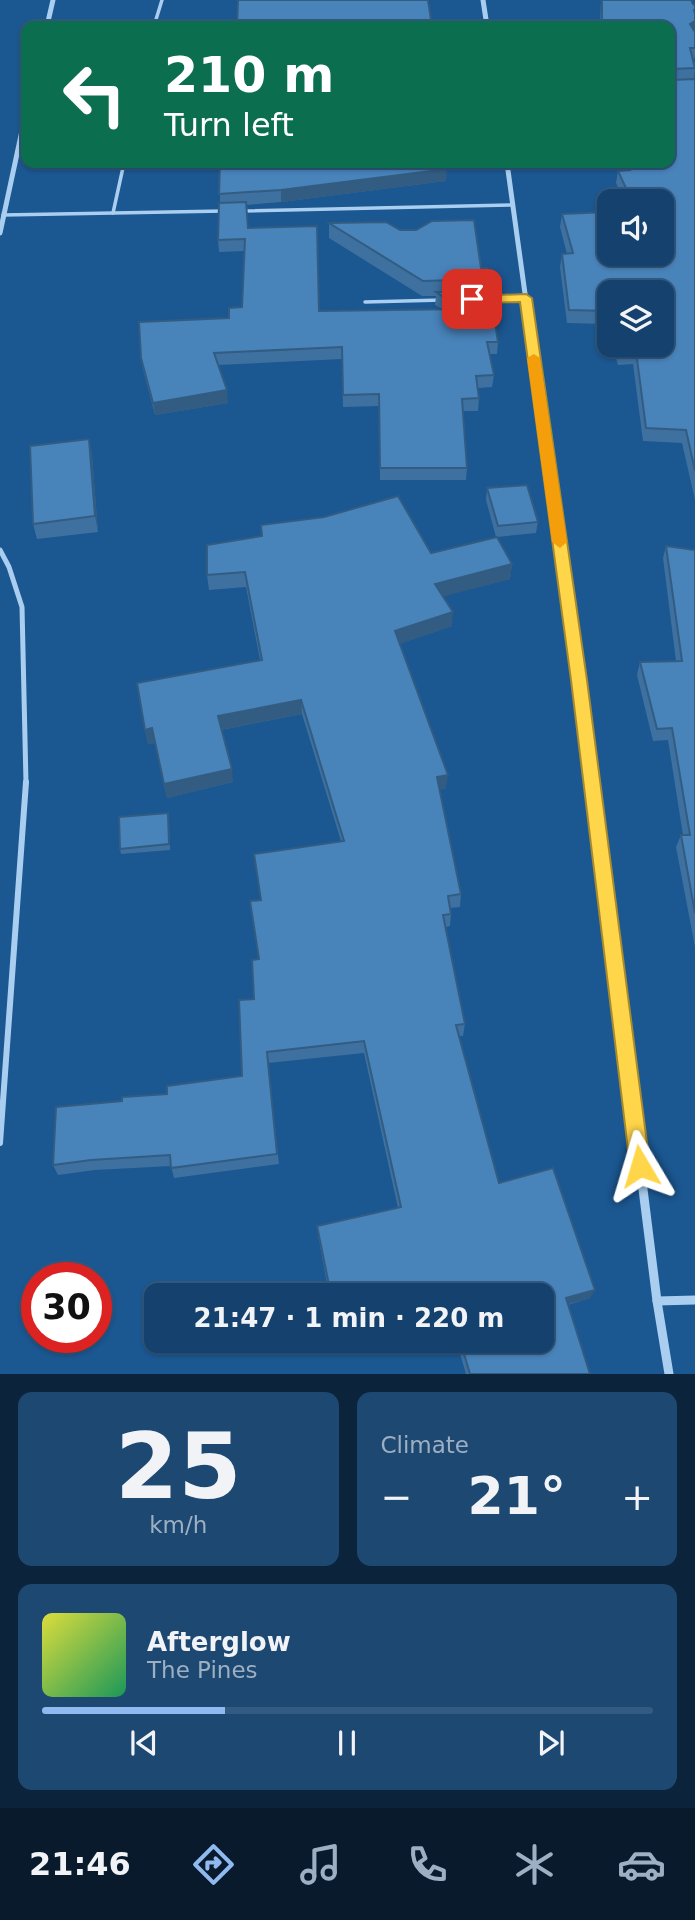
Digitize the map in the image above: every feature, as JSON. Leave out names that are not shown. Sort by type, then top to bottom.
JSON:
[{"type":"street","points":[[48,21],[53,0]]},
{"type":"street","points":[[483,0],[486,21]]},
{"type":"street","points":[[0,233],[21,134]]},
{"type":"street","points":[[508,168],[579,680],[657,1301],[669,1374]]},
{"type":"street","points":[[657,1301],[695,1300]]},
{"type":"lane","points":[[156,21],[162,0]]},
{"type":"lane","points":[[113,213],[123,168]]},
{"type":"lane","points":[[3,215],[513,205]]},
{"type":"lane","points":[[485,299],[526,298]]},
{"type":"lane","points":[[365,302],[445,300]]},
{"type":"lane","points":[[0,550],[9,567],[22,607],[27,763],[0,1143]]},
{"type":"building","points":[[238,0],[428,0],[431,21],[237,21]]},
{"type":"building","points":[[602,0],[691,0],[695,5],[695,21],[690,24],[695,32],[695,48],[690,48],[695,68],[675,69],[675,21],[602,21]]},
{"type":"building","points":[[695,79],[695,471],[686,430],[646,428],[637,357],[674,357],[674,280],[597,280],[597,311],[569,310],[562,254],[573,253],[562,214],[597,213],[597,266],[674,266],[674,189],[626,189],[618,171],[630,170],[629,168],[675,168],[675,80]]},
{"type":"building","points":[[220,168],[447,169],[281,190],[219,194]]},
{"type":"building","points":[[246,202],[248,228],[317,226],[319,311],[462,309],[436,292],[490,291],[498,342],[487,342],[494,375],[476,376],[479,398],[462,399],[467,468],[380,468],[379,394],[343,395],[342,347],[214,353],[227,390],[153,403],[141,358],[139,322],[229,318],[229,308],[242,307],[245,239],[218,240],[219,203]]},
{"type":"building","points":[[474,220],[481,268],[487,268],[489,279],[423,281],[329,223],[386,222],[400,230],[416,230],[432,221]]},
{"type":"building","points":[[89,439],[95,516],[33,524],[30,446]]},
{"type":"building","points":[[527,485],[538,522],[498,526],[487,488]]},
{"type":"building","points":[[398,496],[431,553],[497,537],[512,564],[435,584],[453,612],[395,631],[448,775],[437,777],[461,894],[448,896],[451,914],[443,915],[465,1024],[456,1025],[499,1183],[553,1168],[595,1290],[566,1298],[590,1374],[470,1374],[464,1353],[554,1353],[554,1283],[329,1283],[317,1226],[401,1207],[364,1041],[267,1052],[277,1154],[171,1168],[170,1155],[53,1165],[56,1107],[122,1101],[122,1097],[167,1094],[167,1086],[242,1076],[239,1000],[254,999],[252,960],[259,959],[250,901],[261,900],[254,854],[344,841],[301,700],[218,716],[232,769],[164,784],[152,728],[145,730],[137,683],[262,660],[245,572],[207,575],[207,545],[262,536],[261,525],[324,517]]},
{"type":"building","points":[[666,546],[695,550],[695,913],[681,835],[690,835],[672,728],[657,729],[640,662],[682,661]]},
{"type":"building","points":[[168,813],[169,844],[120,849],[119,817]]},
{"type":"slow traffic","points":[[534,358],[560,542]]},
{"type":"route","points":[[472,299],[526,298],[579,680],[640,1166]]}]
